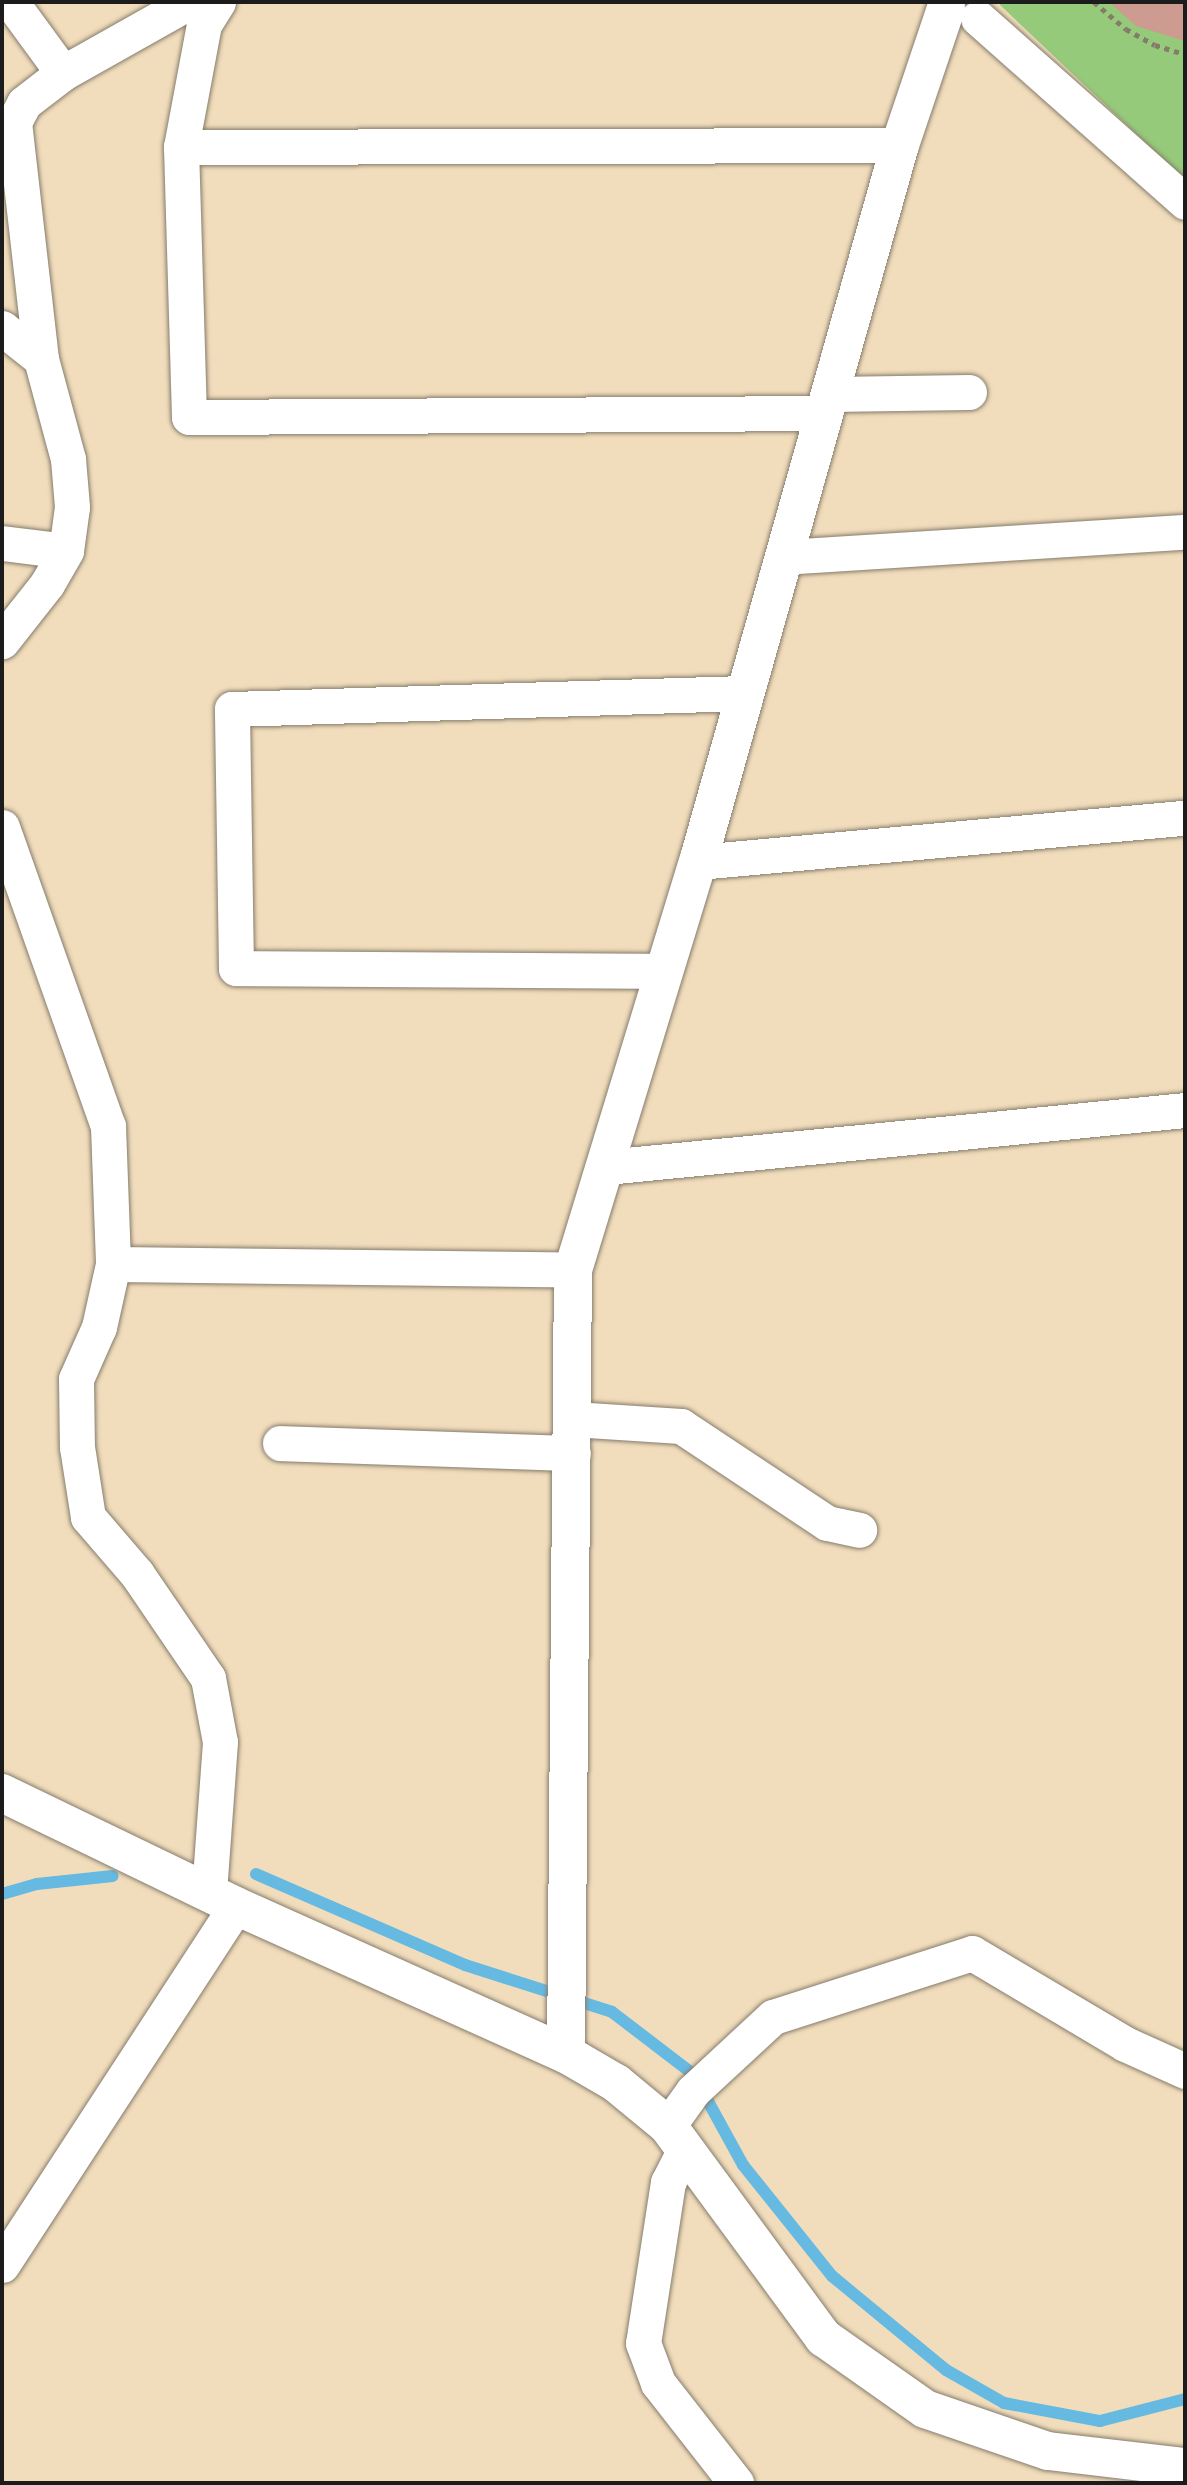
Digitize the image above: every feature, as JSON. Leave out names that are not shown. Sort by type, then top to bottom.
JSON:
[{"type":"street","points":[[11,2],[63,73]]},
{"type":"street","points":[[2,641],[47,584],[66,551],[72,507],[68,459],[41,359],[14,122],[24,103],[63,73],[189,2]]},
{"type":"street","points":[[218,2],[204,24],[181,147],[189,417],[827,403],[969,392]]},
{"type":"street","points":[[566,2054],[573,1270],[698,862],[900,145],[959,7],[1185,202]]},
{"type":"street","points":[[181,147],[900,145]]},
{"type":"street","points":[[2,328],[41,359]]},
{"type":"street","points":[[783,557],[1185,532]]},
{"type":"street","points":[[2,543],[66,551]]},
{"type":"street","points":[[663,971],[236,968],[232,709],[744,693]]},
{"type":"street","points":[[698,862],[1185,818]]},
{"type":"street","points":[[2,827],[108,1126],[113,1264],[99,1327],[76,1379],[81,1471],[88,1517],[137,1574],[208,1678],[220,1742],[223,1899],[2,2265]]},
{"type":"street","points":[[606,1167],[1185,1110]]},
{"type":"street","points":[[113,1264],[573,1270]]},
{"type":"street","points":[[280,1443],[573,1436],[681,1426],[827,1523],[859,1530]]},
{"type":"street","points":[[2,1793],[223,1899],[566,2054],[616,2083],[676,2137],[824,2338],[925,2409],[1048,2451],[1185,2467]]},
{"type":"street","points":[[737,2483],[658,2383],[643,2343],[676,2137],[700,2085],[773,2017],[972,1953],[1125,2044],[1185,2071]]},
{"type":"path","points":[[1094,2],[1126,29],[1155,45],[1185,54]]},
{"type":"green space","points":[[1001,2],[1185,2],[1185,180],[1000,5]]},
{"type":"building","points":[[1109,2],[1185,2],[1185,41],[1136,26]]},
{"type":"waterway","points":[[256,1874],[465,1965],[612,2012],[693,2074],[743,2165],[832,2276],[946,2370],[1004,2403],[1100,2421],[1185,2399]]},
{"type":"waterway","points":[[2,1894],[37,1884],[113,1876]]}]
